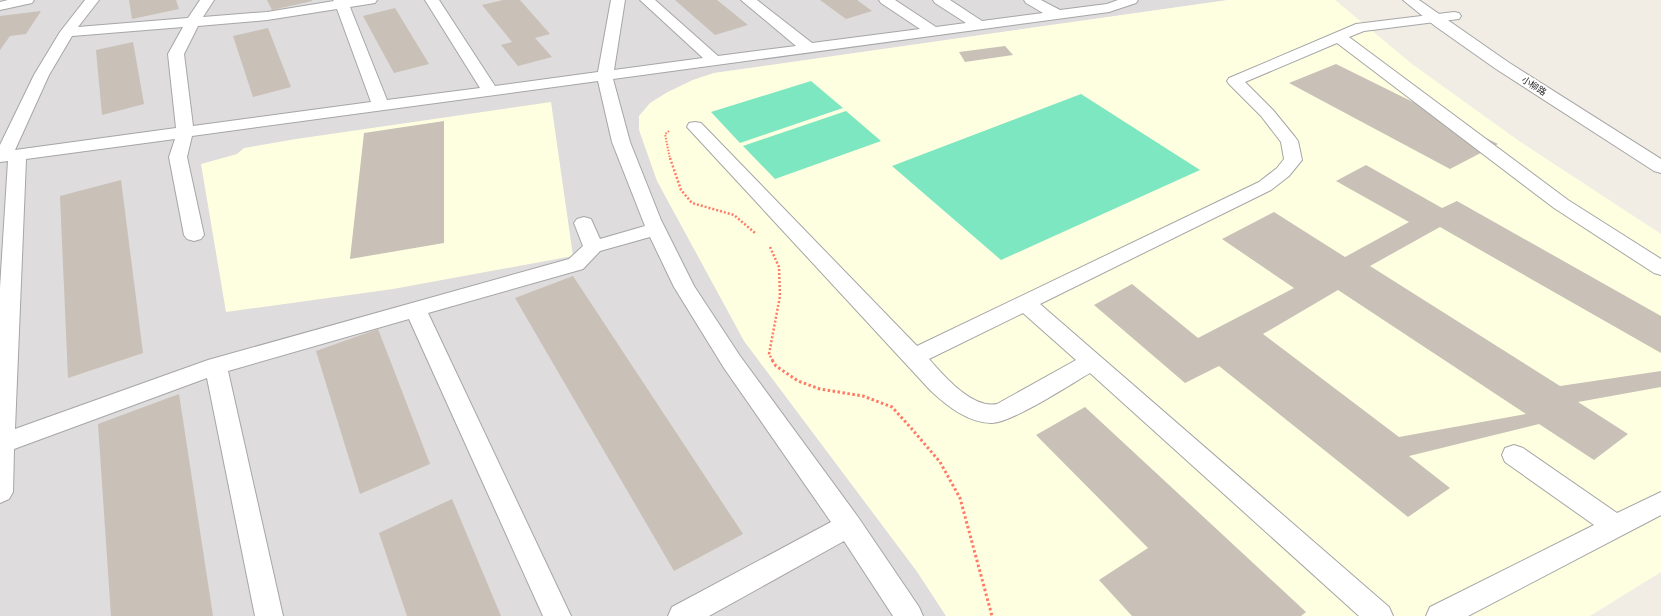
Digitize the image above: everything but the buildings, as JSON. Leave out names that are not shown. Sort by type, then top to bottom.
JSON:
[{"type":"street","name":"小柳路","points":[[1410,0],[1540,91],[1661,167]]},
{"type":"street","name":"小柳路","points":[[1431,0],[1542,76],[1661,150]]},
{"type":"lane","points":[[0,6],[27,0]]},
{"type":"lane","points":[[0,492],[7,156],[20,119],[40,80],[78,15],[92,0]]},
{"type":"lane","points":[[194,234],[178,157],[185,132],[176,54],[192,22],[207,0]]},
{"type":"lane","points":[[67,32],[267,16],[342,2],[370,0]]},
{"type":"lane","points":[[432,0],[491,92]]},
{"type":"lane","points":[[618,0],[605,77],[620,142],[657,229],[684,287],[732,362],[849,525],[909,616]]},
{"type":"lane","points":[[647,0],[716,62]]},
{"type":"lane","points":[[748,0],[810,49]]},
{"type":"lane","points":[[886,0],[934,32]]},
{"type":"lane","points":[[940,0],[981,26]]},
{"type":"lane","points":[[1031,0],[1058,15]]},
{"type":"lane","points":[[1078,0],[1096,10]]},
{"type":"lane","points":[[7,156],[981,26],[1109,8],[1131,0]]},
{"type":"lane","points":[[342,2],[381,106]]},
{"type":"lane","points":[[914,357],[1265,186],[1283,172],[1292,160],[1289,142],[1267,113],[1235,81],[1361,27],[1454,16]]},
{"type":"lane","points":[[1338,36],[1561,204],[1661,268]]},
{"type":"lane","points":[[696,127],[942,388],[961,403],[978,412],[992,415],[1006,411],[1092,362]]},
{"type":"lane","points":[[584,223],[593,248]]},
{"type":"lane","points":[[2,444],[216,366],[576,264],[593,248],[657,229]]},
{"type":"lane","points":[[1025,303],[1379,616]]},
{"type":"lane","points":[[416,310],[557,616]]},
{"type":"lane","points":[[216,366],[269,616]]},
{"type":"lane","points":[[1514,455],[1616,526]]},
{"type":"lane","points":[[1440,616],[1661,503]]},
{"type":"lane","points":[[682,616],[849,525]]},
{"type":"path","points":[[696,127],[689,121],[676,126],[665,134],[668,155],[676,179],[684,193],[692,203],[733,215],[761,237]]},
{"type":"path","points":[[767,242],[779,267],[780,296],[769,354],[776,366],[805,384],[820,389],[863,396],[892,407],[911,428],[940,462],[960,498],[992,616]]},
{"type":"shaded area","points":[[0,0],[1228,0],[714,73],[693,80],[668,92],[650,103],[918,573],[946,616],[0,616]]},
{"type":"shaded area","points":[[1228,0],[1335,0],[1412,64],[1519,141],[1661,234],[1661,572],[1590,616],[946,616],[918,573],[744,341],[657,181],[639,130],[639,116],[650,103],[668,92],[693,80],[714,73]]},
{"type":"shaded area","points":[[551,102],[573,256],[393,289],[226,312],[201,164],[237,154],[244,148]]},
{"type":"green space","points":[[811,81],[843,108],[740,143],[711,112]]},
{"type":"green space","points":[[1081,94],[1200,170],[1001,260],[892,166]]},
{"type":"green space","points":[[846,111],[881,141],[775,179],[743,146]]}]
